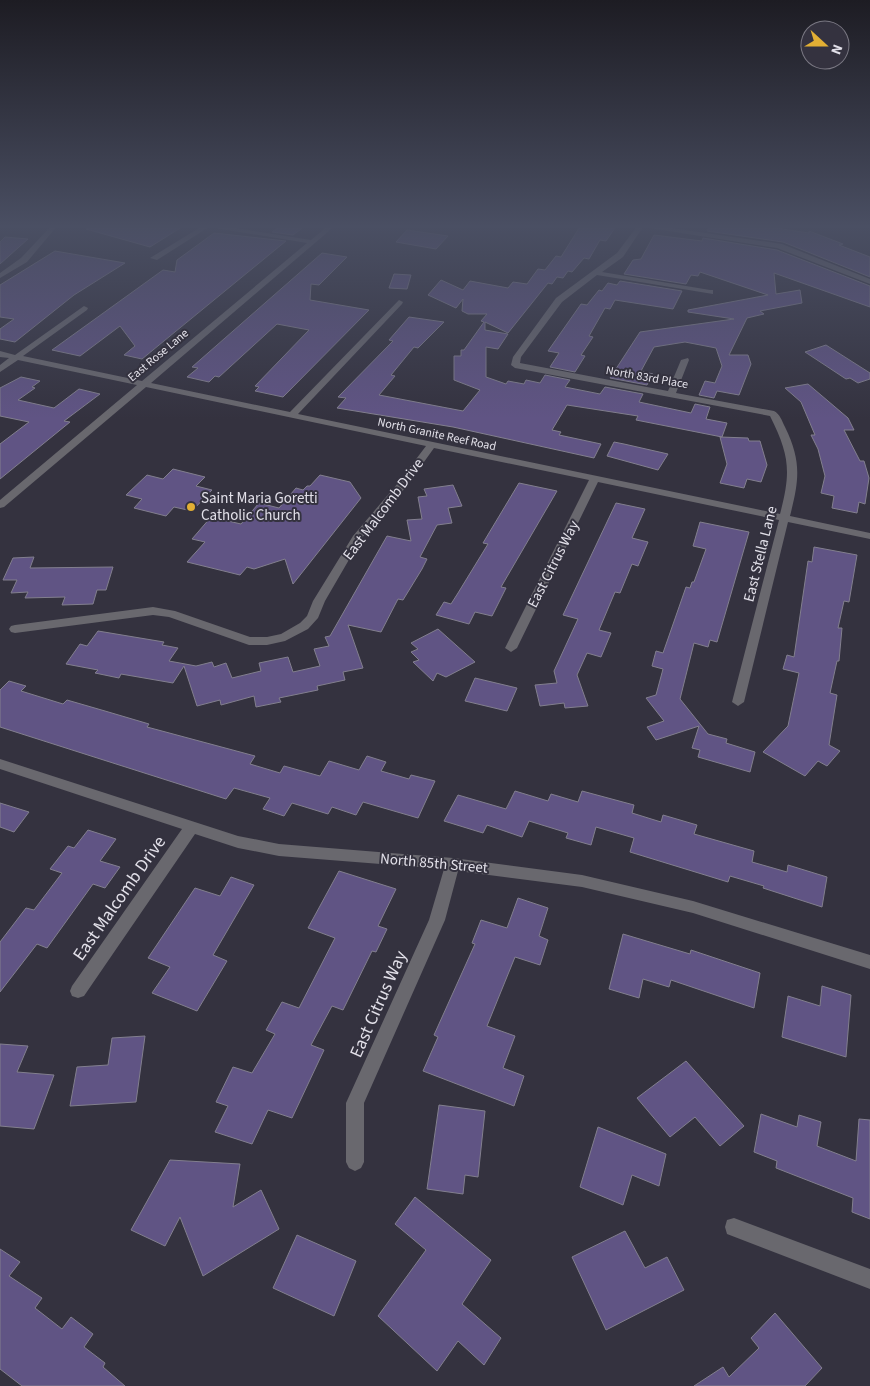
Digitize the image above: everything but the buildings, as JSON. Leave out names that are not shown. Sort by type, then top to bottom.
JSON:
[{"type":"street","name":"East Rose Lane","points":[[0,505],[255,290]]},
{"type":"street","name":"North 83rd Place","points":[[571,290],[548,313],[517,357],[515,365],[774,414]]},
{"type":"street","points":[[696,290],[710,292]]},
{"type":"street","points":[[291,416],[399,302]]},
{"type":"street","points":[[0,370],[84,308]]},
{"type":"street","name":"North Granite Reef Road","points":[[0,354],[870,536]]},
{"type":"street","points":[[671,394],[685,360]]},
{"type":"street","name":"East Stella Lane","points":[[738,702],[793,483],[794,467],[790,449],[774,414]]},
{"type":"street","name":"East Malcomb Drive","points":[[15,629],[153,610],[171,614],[249,640],[267,641],[285,638],[304,626],[312,618],[319,601],[357,538],[402,485],[431,445]]},
{"type":"street","name":"East Citrus Way","points":[[511,648],[595,480]]},
{"type":"street","name":"North 85th Street","points":[[0,764],[238,842],[278,850],[452,864],[582,881],[693,907],[870,962]]},
{"type":"street","name":"East Malcomb Drive","points":[[78,990],[192,827]]},
{"type":"street","name":"East Citrus Way","points":[[355,1162],[356,1104],[437,920],[452,864]]},
{"type":"street","points":[[734,1227],[870,1280]]},
{"type":"place","name":"Saint Maria Goretti Catholic Church","points":[[191,507]]}]
